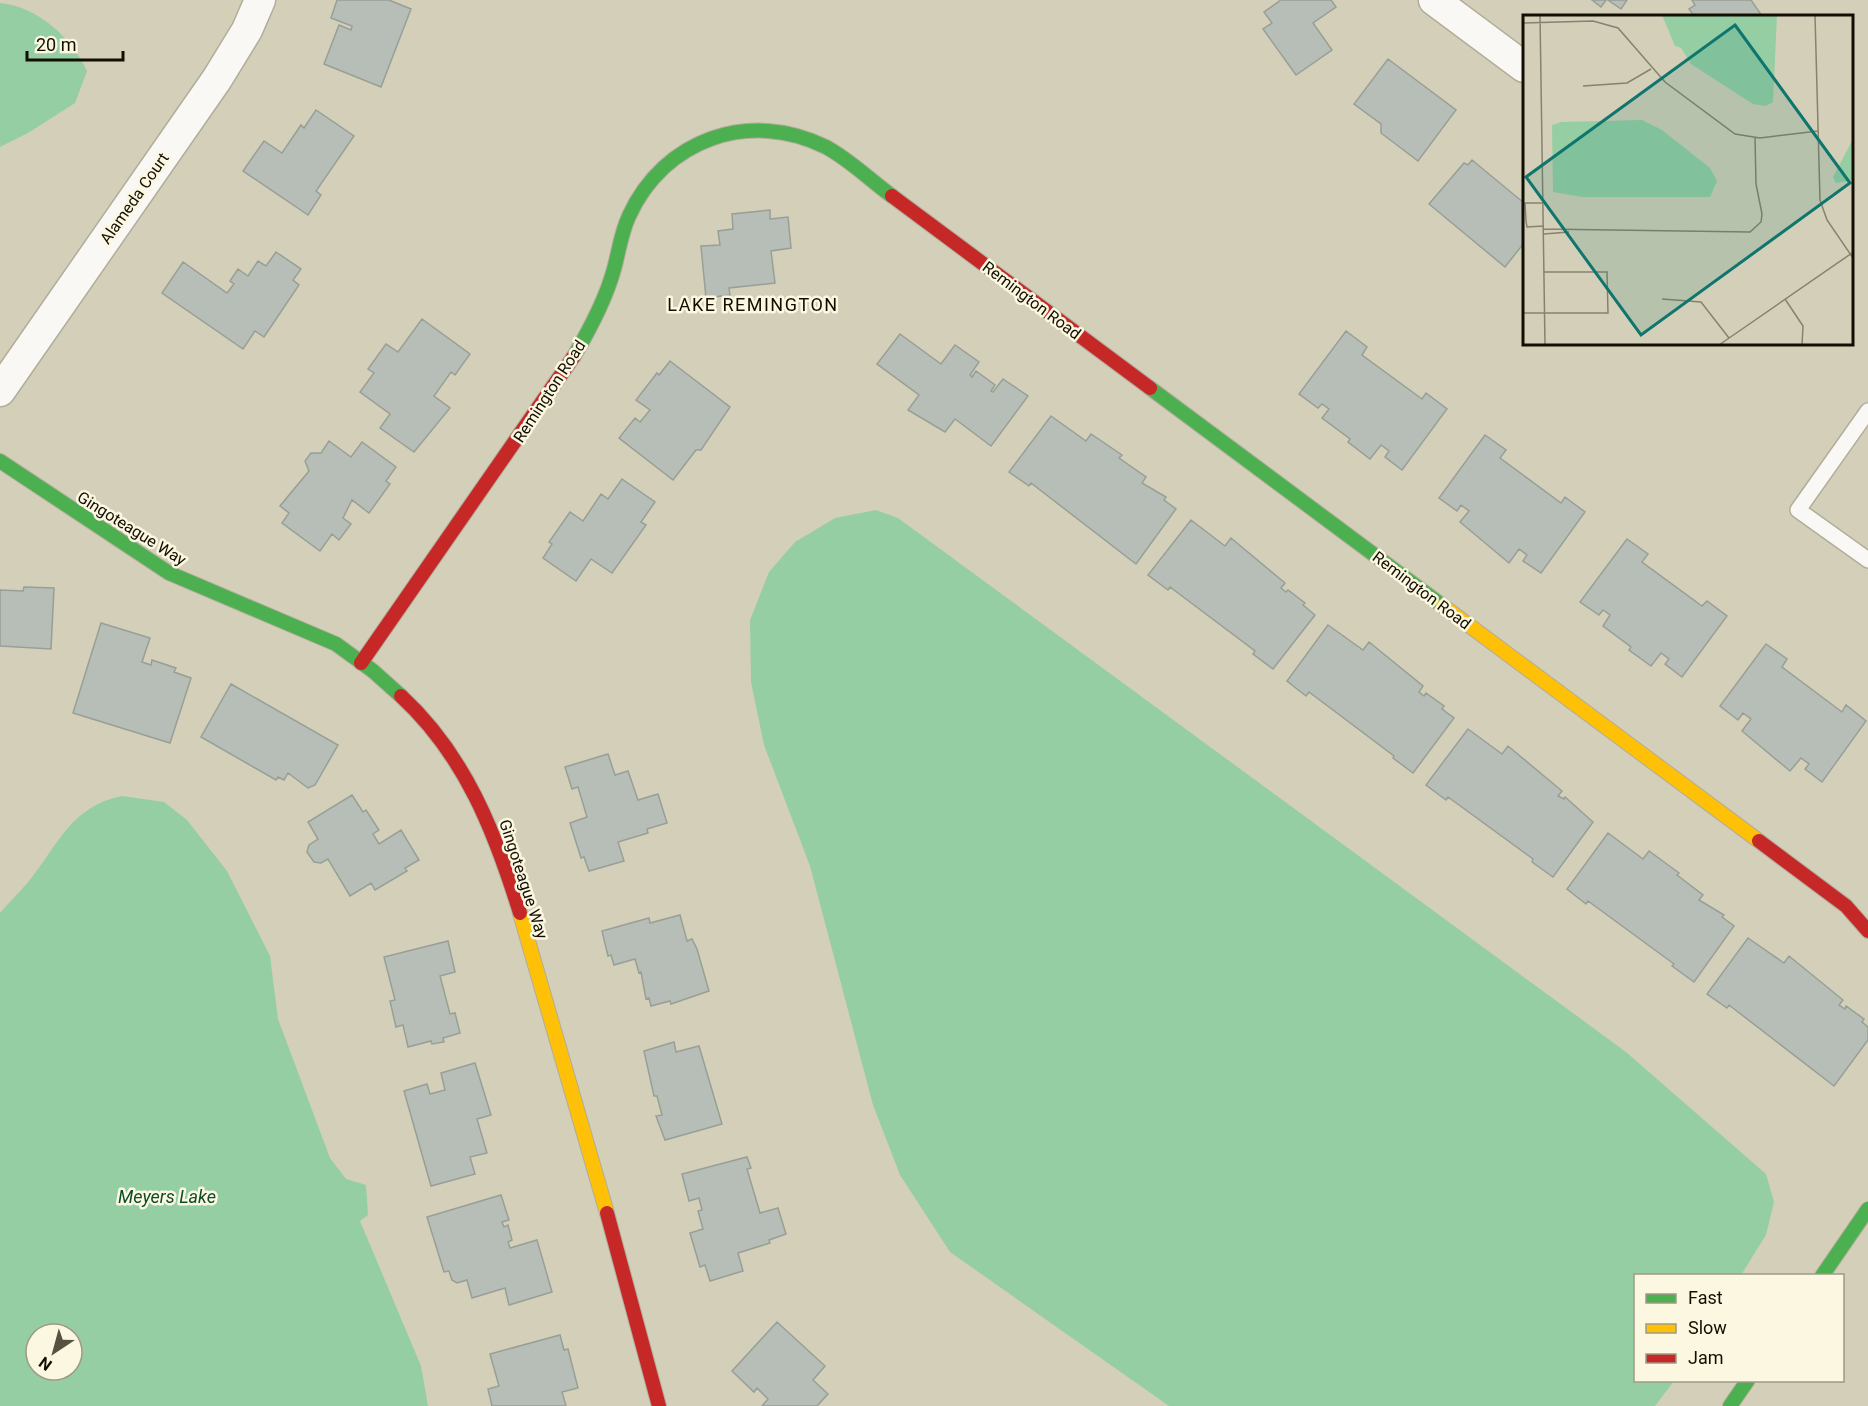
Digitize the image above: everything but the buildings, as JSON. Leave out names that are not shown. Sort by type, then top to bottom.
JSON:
[{"type":"street","name":"Alameda Court","points":[[0,391],[218,79],[247,30],[260,0]]},
{"type":"street","points":[[1434,0],[1523,66]]},
{"type":"street","name":"Remington Road","points":[[361,663],[555,388],[598,310],[613,275],[629,215],[651,182],[666,164],[689,147],[711,139],[754,132],[789,135],[818,144],[888,192],[1857,910],[1868,931]]},
{"type":"street","name":"Gingoteague Way","points":[[0,461],[169,573],[300,627],[336,645],[407,702],[456,762],[482,808],[500,847],[590,1148],[659,1406]]},
{"type":"street","points":[[1823,1274],[1868,1209]]},
{"type":"street","points":[[1730,1406],[1747,1382]]},
{"type":"lane","points":[[1868,411],[1798,510],[1868,560]]},
{"type":"water","points":[[0,3],[27,10],[52,26],[72,47],[87,71],[75,103],[28,133],[0,147]]},
{"type":"water","points":[[876,510],[898,518],[1626,1052],[1766,1174],[1774,1202],[1766,1235],[1742,1274],[1634,1274],[1634,1382],[1673,1382],[1655,1406],[1169,1406],[950,1252],[900,1175],[873,1105],[810,866],[764,745],[751,682],[750,620],[769,572],[795,542],[835,518]]},
{"type":"water","name":"Meyers Lake","points":[[122,796],[164,802],[187,820],[227,871],[270,956],[278,1019],[330,1158],[346,1179],[366,1185],[368,1215],[360,1221],[421,1366],[428,1406],[0,1406],[0,913],[29,881],[67,829],[90,808]]},
{"type":"traffic: fast","points":[[574,356],[592,325],[607,291],[629,216],[644,189],[664,167],[687,150],[712,138],[739,132],[768,131],[797,136],[835,152],[892,196]]},
{"type":"traffic: fast","points":[[1150,388],[1443,606]]},
{"type":"traffic: fast","points":[[0,461],[169,573],[336,644],[373,671],[401,696]]},
{"type":"traffic: fast","points":[[1823,1274],[1868,1209]]},
{"type":"traffic: fast","points":[[1730,1406],[1747,1382]]},
{"type":"traffic: slow","points":[[1443,606],[1759,841]]},
{"type":"traffic: slow","points":[[520,913],[607,1213]]},
{"type":"traffic: jam","points":[[892,196],[1150,388]]},
{"type":"traffic: jam","points":[[361,663],[574,356]]},
{"type":"traffic: jam","points":[[401,696],[443,743],[475,796],[500,853],[520,913]]},
{"type":"traffic: jam","points":[[1759,841],[1846,906],[1868,931]]},
{"type":"traffic: jam","points":[[607,1213],[659,1406]]},
{"type":"district","name":"LAKE REMINGTON","points":[[753,305]]}]
